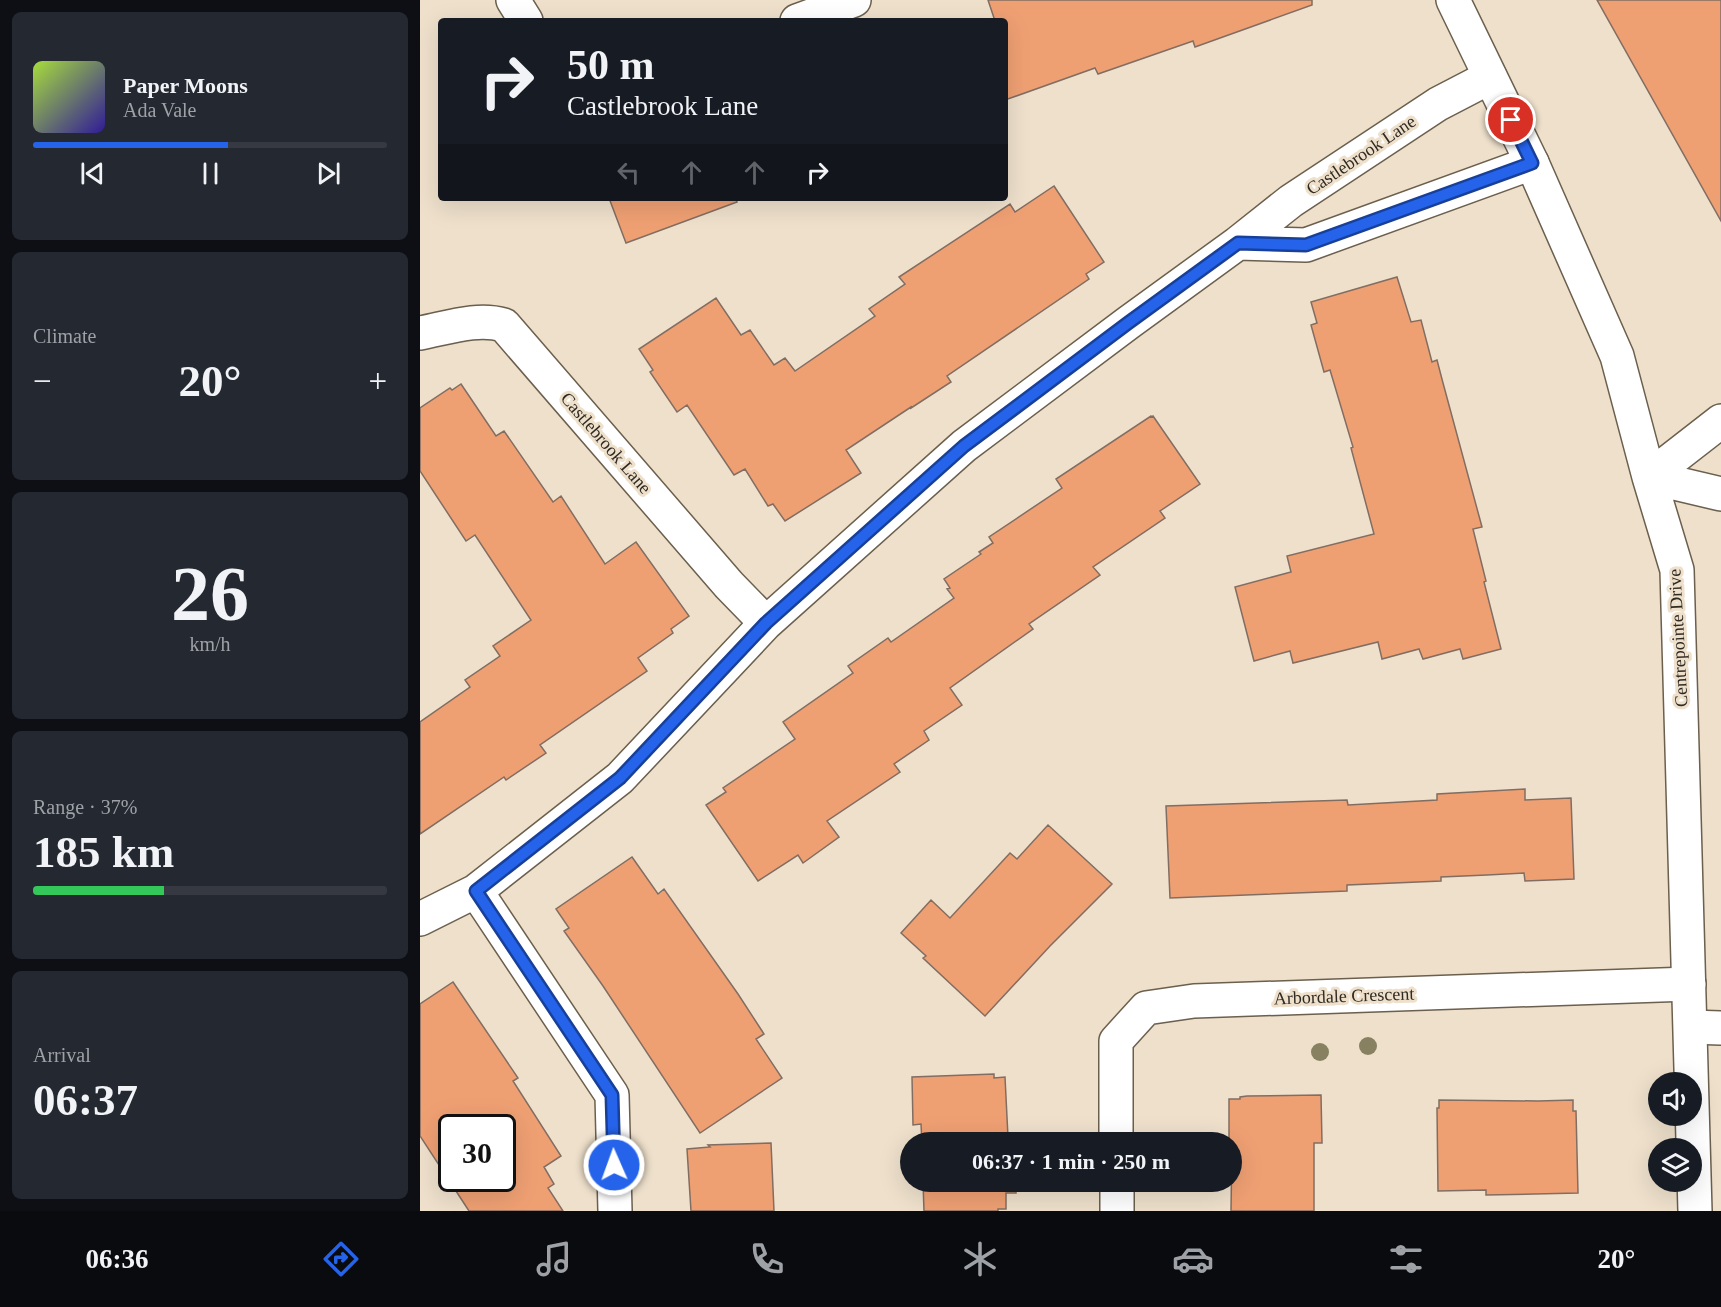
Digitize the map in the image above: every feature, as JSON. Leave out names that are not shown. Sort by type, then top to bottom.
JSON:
[{"type":"street","points":[[513,0],[524,18]]},
{"type":"street","points":[[805,18],[854,0]]},
{"type":"street","name":"Centrepointe Drive","points":[[1453,0],[1532,163],[1617,356],[1649,477],[1677,570],[1689,984],[1706,1027],[1695,1211]]},
{"type":"street","name":"Castlebrook Lane","points":[[420,919],[476,891],[620,778],[766,623],[964,446],[1238,243],[1291,201],[1438,104],[1490,77]]},
{"type":"street","points":[[1238,243],[1306,245],[1532,163]]},
{"type":"street","name":"Castlebrook Lane","points":[[420,333],[483,322],[504,325],[729,585],[766,623]]},
{"type":"street","points":[[1649,477],[1721,421]]},
{"type":"street","points":[[1649,477],[1721,495]]},
{"type":"street","points":[[476,891],[612,1095],[615,1211]]},
{"type":"street","name":"Arbordale Crescent","points":[[1116,1132],[1116,1041],[1146,1008],[1194,1001],[1689,984]]},
{"type":"street","points":[[1117,1192],[1117,1211]]},
{"type":"building","points":[[988,0],[1312,0],[1312,5],[1195,47],[1193,41],[1098,74],[1095,68],[1008,99],[1008,18],[994,18]]},
{"type":"building","points":[[1597,0],[1721,0],[1721,221]]},
{"type":"building","points":[[1054,186],[1104,262],[1086,274],[1089,279],[947,376],[951,382],[846,450],[861,473],[785,521],[773,504],[768,506],[745,469],[734,475],[687,405],[677,412],[650,372],[653,370],[639,349],[716,298],[741,335],[750,330],[774,365],[785,358],[795,371],[875,316],[869,309],[905,284],[899,277],[1010,204],[1015,212]]},
{"type":"building","points":[[610,201],[737,201],[737,202],[626,243]]},
{"type":"building","points":[[1397,277],[1411,322],[1421,320],[1432,362],[1437,360],[1482,527],[1473,529],[1501,649],[1463,659],[1460,649],[1423,659],[1419,649],[1382,659],[1378,642],[1293,663],[1290,651],[1254,661],[1235,587],[1291,572],[1287,556],[1374,534],[1351,448],[1353,447],[1330,370],[1324,372],[1311,325],[1317,323],[1311,302]]},
{"type":"building","points":[[461,384],[496,436],[504,431],[553,502],[561,496],[605,564],[636,542],[689,616],[671,629],[673,633],[638,658],[647,671],[540,745],[546,753],[506,780],[504,777],[420,834],[420,722],[470,687],[465,680],[500,656],[493,646],[531,620],[475,535],[466,541],[420,471],[420,408],[450,388],[452,390]]},
{"type":"building","points":[[1151,416],[1200,484],[1160,511],[1165,518],[1093,567],[1100,575],[1029,624],[1033,629],[950,688],[962,705],[924,731],[929,740],[894,764],[900,772],[827,821],[839,837],[803,863],[798,855],[758,881],[706,805],[726,792],[723,788],[795,739],[783,722],[853,673],[848,666],[888,638],[891,642],[954,598],[947,589],[950,588],[944,579],[993,543],[989,537],[1062,488],[1056,479]]},
{"type":"building","points":[[1525,789],[1525,800],[1571,798],[1574,879],[1525,881],[1524,873],[1441,877],[1441,881],[1347,885],[1347,891],[1170,898],[1166,806],[1347,800],[1348,805],[1437,800],[1437,794]]},
{"type":"building","points":[[1048,825],[1112,884],[985,1016],[923,958],[926,956],[901,933],[931,900],[950,918],[1010,853],[1017,859]]},
{"type":"building","points":[[632,857],[658,894],[664,889],[738,994],[764,1034],[756,1039],[782,1078],[700,1133],[564,931],[569,928],[556,909]]},
{"type":"building","points":[[453,982],[518,1078],[513,1081],[561,1156],[544,1167],[554,1184],[548,1188],[563,1211],[469,1211],[457,1192],[516,1192],[516,1114],[438,1114],[438,1164],[420,1136],[420,1004]]},
{"type":"building","points":[[994,1074],[994,1078],[1005,1077],[1008,1132],[921,1132],[921,1124],[913,1125],[912,1077]]},
{"type":"building","points":[[1321,1095],[1322,1143],[1314,1143],[1314,1211],[1231,1211],[1231,1192],[1242,1192],[1242,1132],[1229,1132],[1229,1099],[1240,1099],[1240,1097]]},
{"type":"building","points":[[1439,1100],[1573,1100],[1573,1111],[1576,1111],[1578,1193],[1486,1195],[1486,1190],[1438,1191],[1437,1108],[1439,1108]]},
{"type":"building","points":[[771,1143],[774,1211],[691,1211],[687,1149],[710,1147],[708,1145]]},
{"type":"building","points":[[923,1192],[1016,1192],[1006,1193],[1006,1209],[998,1209],[998,1211],[924,1211]]},
{"type":"route","points":[[614,1165],[612,1095],[476,891],[620,778],[766,623],[964,446],[1128,323],[1238,243],[1306,245],[1532,163],[1511,120]]}]
